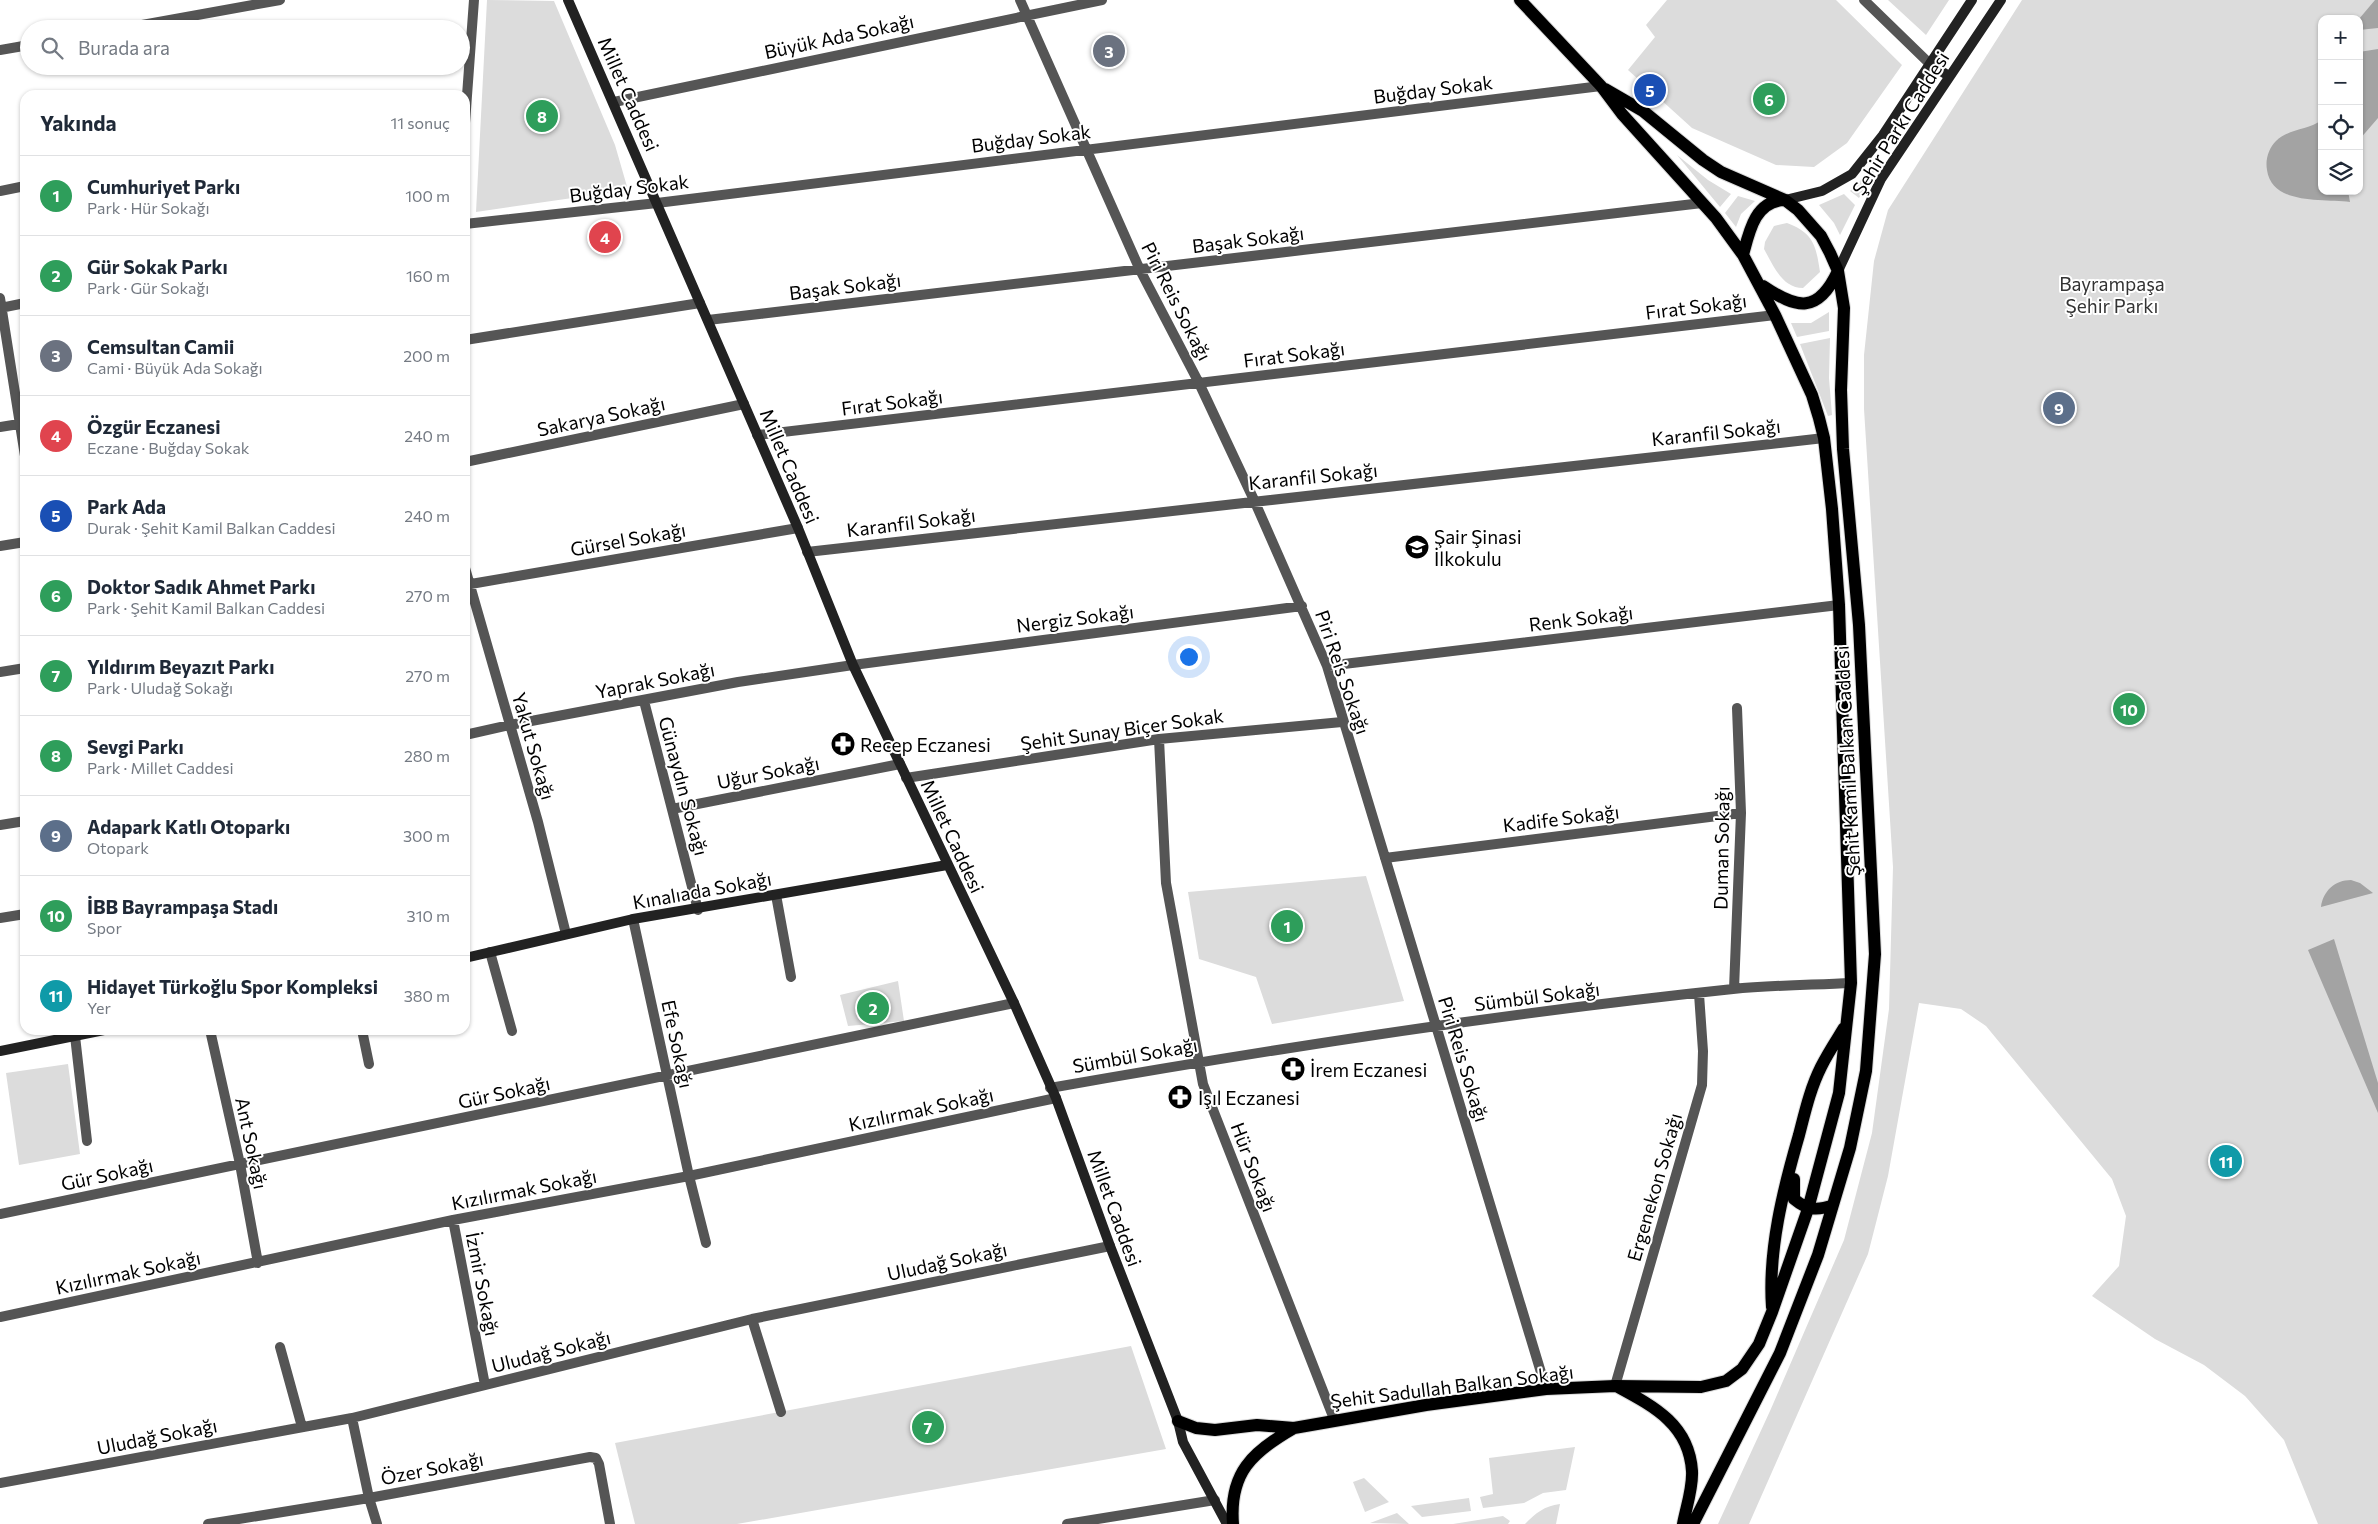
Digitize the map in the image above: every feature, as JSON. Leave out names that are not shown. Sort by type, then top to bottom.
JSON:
[{"type":"main road","name":"Millet Caddesi","points":[[568,0],[798,528],[852,665],[1014,1003],[1056,1098],[1110,1246],[1178,1421],[1183,1442],[1227,1524]]},
{"type":"main road","name":"Şehit Kamil Balkan Caddesi","points":[[1520,0],[1601,86],[1622,114],[1702,203],[1743,255],[1760,284],[1812,395],[1824,438],[1839,605],[1851,983],[1839,1092],[1808,1209],[1759,1344],[1742,1370],[1726,1381],[1701,1387],[1615,1386]]},
{"type":"main road","name":"Şehir Parkı Caddesi","points":[[1785,200],[1822,191],[1852,174],[1883,135],[1931,65],[1972,0]]},
{"type":"main road","name":"Şehir Parkı Caddesi","points":[[1838,271],[1881,179],[2001,0]]},
{"type":"main road","points":[[1931,65],[1949,76]]},
{"type":"main road","name":"Şehit Kamil Balkan Caddesi","points":[[1601,86],[1643,111],[1702,160],[1721,172],[1785,200],[1811,223],[1821,236],[1838,271],[1844,308],[1841,390],[1843,449],[1859,625],[1875,954],[1866,1071],[1850,1148],[1818,1255],[1780,1353],[1694,1524]]},
{"type":"main road","points":[[1743,255],[1749,230],[1760,210],[1773,200],[1785,200]]},
{"type":"main road","points":[[1760,284],[1792,304],[1806,304],[1825,292],[1838,271]]},
{"type":"main road","name":"Kınalıada Sokağı","points":[[470,957],[633,919],[698,910],[947,865]]},
{"type":"main road","points":[[1772,1312],[1770,1279],[1773,1252],[1794,1153],[1808,1099],[1818,1075],[1847,1023]]},
{"type":"main road","points":[[0,1051],[80,1035]]},
{"type":"main road","points":[[1794,1153],[1794,1200],[1808,1209],[1833,1205]]},
{"type":"main road","points":[[1615,1386],[1653,1406],[1672,1423],[1686,1443],[1692,1472],[1682,1524]]},
{"type":"main road","name":"Şehit Sadullah Balkan Sokağı","points":[[1233,1524],[1232,1506],[1237,1480],[1248,1462],[1270,1441],[1294,1428],[1334,1419],[1546,1389],[1615,1386]]},
{"type":"main road","name":"Şehit Sadullah Balkan Sokağı","points":[[1178,1421],[1196,1428],[1215,1430],[1257,1425],[1294,1428]]},
{"type":"street","points":[[170,20],[280,0]]},
{"type":"street","points":[[470,72],[474,0]]},
{"type":"street","name":"Piri Reis Sokağı","points":[[1020,0],[1140,270],[1199,383],[1302,606],[1327,666],[1342,722],[1546,1389]]},
{"type":"street","name":"Büyük Ada Sokağı","points":[[614,102],[1026,14],[1102,0]]},
{"type":"street","points":[[1864,0],[1931,65]]},
{"type":"street","points":[[0,50],[20,47]]},
{"type":"street","points":[[468,90],[470,75]]},
{"type":"street","name":"Buğday Sokak","points":[[470,223],[657,203],[1601,86]]},
{"type":"street","points":[[0,190],[20,187]]},
{"type":"street","name":"Başak Sokağı","points":[[708,320],[1702,203]]},
{"type":"street","points":[[20,303],[0,305],[20,408]]},
{"type":"street","points":[[470,339],[700,303]]},
{"type":"street","name":"Fırat Sokağı","points":[[757,435],[1775,314]]},
{"type":"street","name":"Sakarya Sokağı","points":[[470,461],[744,404]]},
{"type":"street","points":[[0,427],[20,424]]},
{"type":"street","name":"Karanfil Sokağı","points":[[806,552],[1254,500],[1824,438]]},
{"type":"street","name":"Gürsel Sokağı","points":[[470,584],[798,528]]},
{"type":"street","points":[[0,546],[20,543]]},
{"type":"street","name":"Yakut Sokağı","points":[[470,595],[538,822],[566,934]]},
{"type":"street","name":"Renk Sokağı","points":[[1327,666],[1839,605]]},
{"type":"street","name":"Nergiz Sokağı","points":[[852,665],[1302,606]]},
{"type":"street","name":"Yaprak Sokağı","points":[[470,734],[738,682],[852,665]]},
{"type":"street","points":[[0,672],[20,669]]},
{"type":"street","name":"Günaydın Sokağı","points":[[644,701],[698,910]]},
{"type":"street","name":"Duman Sokağı","points":[[1734,989],[1741,814],[1737,708]]},
{"type":"street","name":"Şehit Sunay Biçer Sokak","points":[[906,778],[1159,739],[1342,722]]},
{"type":"street","name":"Hür Sokağı","points":[[1159,739],[1166,883],[1203,1084],[1334,1419]]},
{"type":"street","name":"Uğur Sokağı","points":[[672,809],[900,764]]},
{"type":"street","name":"Kadife Sokağı","points":[[1385,858],[1741,814]]},
{"type":"street","points":[[0,825],[20,822]]},
{"type":"street","points":[[776,895],[790,977]]},
{"type":"street","points":[[0,918],[20,915]]},
{"type":"street","name":"Efe Sokağı","points":[[633,919],[668,1075],[688,1176],[706,1243]]},
{"type":"street","points":[[490,952],[512,1031]]},
{"type":"street","name":"Sümbül Sokağı","points":[[1050,1088],[1198,1062],[1435,1025],[1734,989],[1851,983]]},
{"type":"street","name":"Ergenekon Sokağı","points":[[1615,1386],[1702,1085],[1703,1051],[1699,994]]},
{"type":"street","name":"Gür Sokağı","points":[[0,1214],[1014,1003]]},
{"type":"street","name":"Ant Sokağı","points":[[211,1035],[240,1164],[258,1263]]},
{"type":"street","points":[[363,1035],[369,1064]]},
{"type":"street","points":[[75,1036],[87,1141]]},
{"type":"street","name":"Kızılırmak Sokağı","points":[[0,1317],[453,1220],[688,1176],[1056,1098]]},
{"type":"street","name":"İzmir Sokağı","points":[[453,1220],[485,1385]]},
{"type":"street","name":"Uludağ Sokağı","points":[[0,1483],[352,1418],[752,1320],[1110,1246]]},
{"type":"street","points":[[752,1320],[781,1412]]},
{"type":"street","points":[[280,1347],[302,1427]]},
{"type":"street","points":[[352,1418],[369,1498],[377,1524]]},
{"type":"street","name":"Özer Sokağı","points":[[208,1524],[369,1498],[590,1457],[596,1458],[599,1464],[610,1524]]},
{"type":"street","points":[[1067,1524],[1215,1500]]},
{"type":"green space","points":[[487,0],[554,1],[615,145],[628,190],[476,212]]},
{"type":"green space","points":[[1667,0],[1836,0],[1902,65],[1847,143],[1814,167],[1776,165],[1692,128],[1628,70],[1655,37],[1646,25]]},
{"type":"green space","points":[[1888,0],[1949,0],[1926,35]]},
{"type":"green space","name":"Bayrampaşa Şehir Parkı","points":[[2022,0],[2378,0],[2378,1524],[2318,1524],[2284,1440],[2245,1396],[2204,1365],[2155,1339],[2092,1296],[2119,1266],[2126,1216],[2112,1179],[1986,1026],[1961,1009],[1919,1003],[1888,1176],[1868,1254],[1749,1524],[1718,1524],[1770,1411],[1844,1240],[1872,1133],[1889,1009],[1893,867],[1864,409],[1864,355],[1874,261],[1888,210]]},
{"type":"green space","points":[[1677,155],[1708,180],[1731,194],[1720,207]]},
{"type":"green space","points":[[1879,164],[1859,198],[1850,191]]},
{"type":"green space","points":[[1844,194],[1855,205],[1840,235],[1834,223],[1819,205]]},
{"type":"green space","points":[[1738,196],[1755,201],[1741,214],[1736,227],[1725,213]]},
{"type":"green space","points":[[1787,223],[1803,231],[1808,236],[1817,255],[1820,272],[1803,288],[1796,287],[1784,280],[1764,249],[1765,242],[1774,226]]},
{"type":"green space","points":[[1829,312],[1829,331],[1797,337],[1791,323],[1811,323]]},
{"type":"green space","points":[[1830,338],[1829,378],[1832,415],[1828,416],[1800,344]]},
{"type":"green space","points":[[1366,876],[1404,1001],[1272,1024],[1256,977],[1199,959],[1188,892]]},
{"type":"green space","points":[[898,981],[904,1021],[848,1026],[840,995]]},
{"type":"green space","points":[[68,1064],[80,1154],[19,1165],[6,1073]]},
{"type":"green space","points":[[1131,1346],[1166,1449],[737,1524],[635,1524],[615,1443]]},
{"type":"green space","points":[[1575,1447],[1566,1490],[1543,1493],[1524,1503],[1483,1508],[1480,1497],[1493,1494],[1489,1458]]},
{"type":"green space","points":[[1364,1478],[1389,1502],[1365,1512],[1353,1482]]},
{"type":"green space","points":[[1469,1498],[1471,1511],[1422,1517],[1411,1506]]},
{"type":"green space","points":[[1560,1504],[1556,1524],[1525,1524],[1549,1506]]},
{"type":"green space","points":[[1397,1513],[1409,1524],[1370,1523]]},
{"type":"green space","points":[[1503,1516],[1510,1521],[1508,1524],[1453,1524]]},
{"type":"shaded area","points":[[2375,0],[2378,0],[2378,28],[2363,30],[2362,15]]},
{"type":"shaded area","points":[[2378,49],[2378,118],[2363,135],[2363,60],[2363,51]]},
{"type":"shaded area","points":[[2318,122],[2318,195],[2349,195],[2350,202],[2313,200],[2288,195],[2278,189],[2271,181],[2267,170],[2268,154],[2276,141],[2286,134]]},
{"type":"shaded area","points":[[2351,880],[2360,883],[2373,893],[2321,907],[2327,891],[2335,884]]},
{"type":"shaded area","points":[[2334,939],[2378,1083],[2378,1113],[2308,950]]},
{"type":"place","name":"Cemsultan Camii","points":[[1109,51]]},
{"type":"place","name":"Park Ada","points":[[1650,90]]},
{"type":"place","name":"Doktor Sadık Ahmet Parkı","points":[[1769,99]]},
{"type":"place","name":"Sevgi Parkı","points":[[542,116]]},
{"type":"place","name":"Özgür Eczanesi","points":[[605,237]]},
{"type":"place","name":"Adapark Katlı Otoparkı","points":[[2059,408]]},
{"type":"place","name":"Şair Şinasi İlkokulu","points":[[1417,547]]},
{"type":"place","name":"İBB Bayrampaşa Stadı","points":[[2129,709]]},
{"type":"place","name":"Recep Eczanesi","points":[[843,744]]},
{"type":"place","name":"Cumhuriyet Parkı","points":[[1287,926]]},
{"type":"place","name":"Gür Sokak Parkı","points":[[873,1008]]},
{"type":"place","name":"İrem Eczanesi","points":[[1293,1069]]},
{"type":"place","name":"Işıl Eczanesi","points":[[1180,1097]]},
{"type":"place","name":"Hidayet Türkoğlu Spor Kompleksi","points":[[2226,1161]]},
{"type":"place","name":"Yıldırım Beyazıt Parkı","points":[[928,1427]]}]
